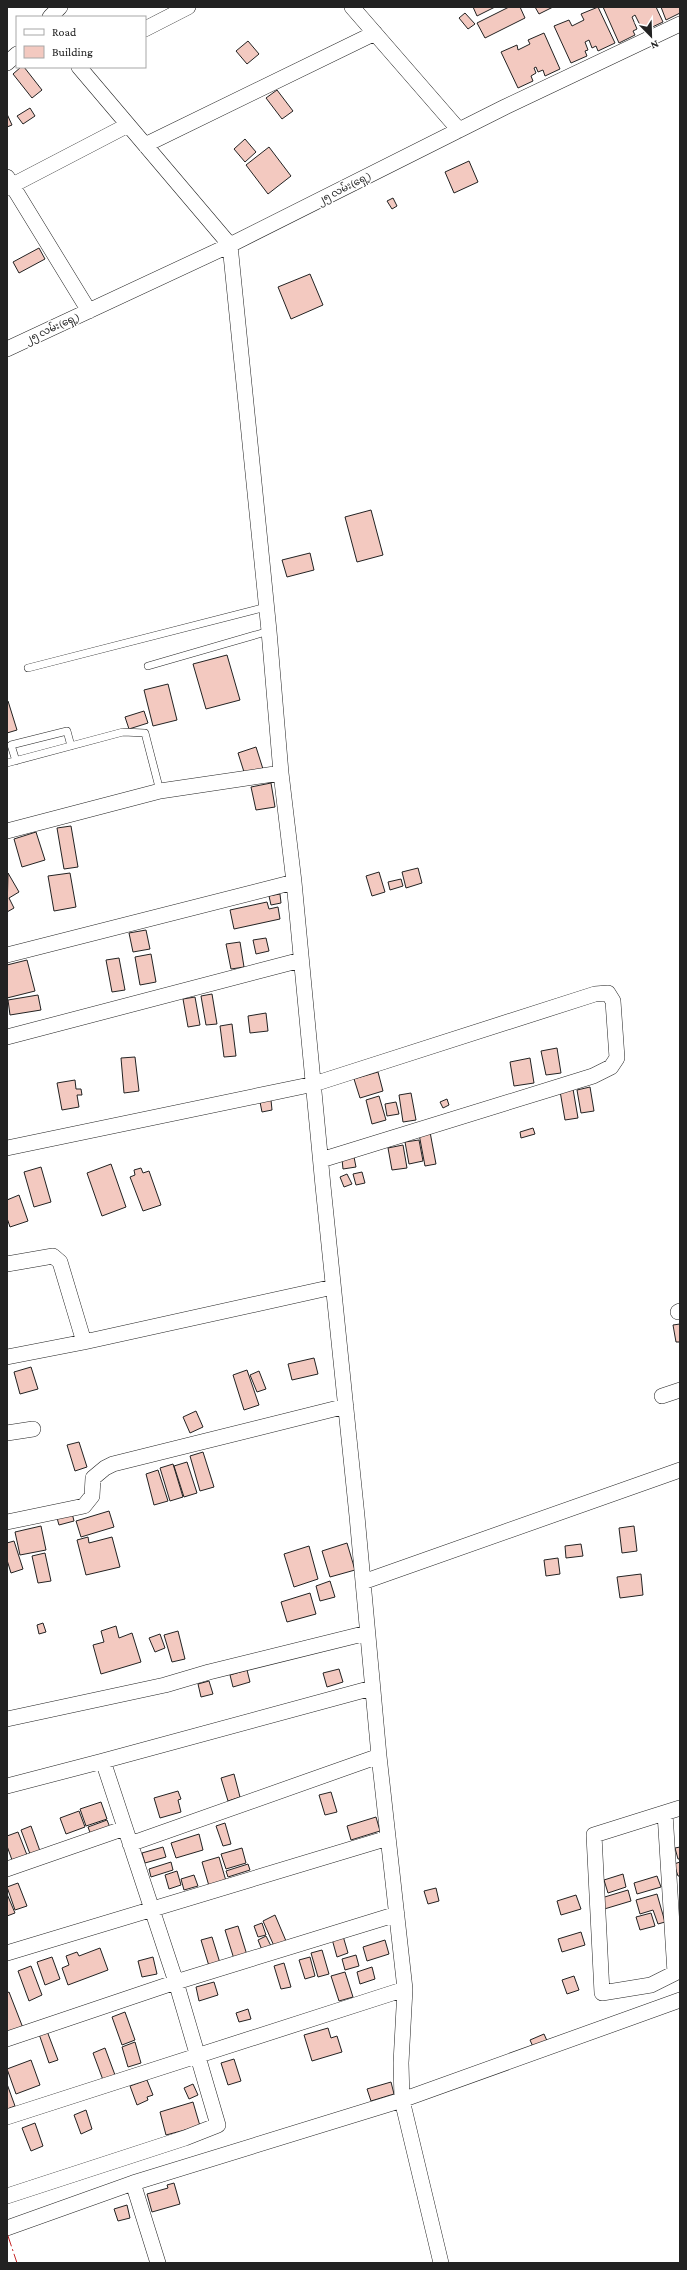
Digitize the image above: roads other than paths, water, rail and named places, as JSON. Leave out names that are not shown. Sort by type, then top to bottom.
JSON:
[{"type":"street","points":[[51,16],[60,7]]},
{"type":"street","points":[[146,28],[188,7]]},
{"type":"street","points":[[352,7],[459,130]]},
{"type":"street","name":"၂၅ လမ်း(ရှေ့)","points":[[7,349],[230,245],[459,130],[680,24]]},
{"type":"street","points":[[145,145],[374,33]]},
{"type":"street","points":[[7,64],[16,55]]},
{"type":"street","points":[[80,68],[230,245],[269,631],[281,773],[294,882],[346,1406],[372,1688],[405,1989],[401,2063],[402,2100],[441,2263]]},
{"type":"street","points":[[88,311],[9,184],[128,125]]},
{"type":"street","points":[[7,831],[160,791],[281,773]]},
{"type":"street","points":[[7,955],[294,882]]},
{"type":"street","points":[[7,1037],[301,960]]},
{"type":"street","points":[[7,1148],[314,1084],[595,994],[608,993],[613,1001],[617,1058],[611,1067],[593,1076],[321,1160]]},
{"type":"street","points":[[7,1264],[53,1256],[60,1262],[84,1342]]},
{"type":"street","points":[[7,1357],[84,1342],[333,1287]]},
{"type":"street","points":[[662,1396],[680,1390]]},
{"type":"street","points":[[7,1522],[84,1506],[92,1496],[93,1478],[105,1468],[113,1464],[346,1406]]},
{"type":"street","points":[[7,1433],[33,1428]]},
{"type":"street","points":[[363,1582],[680,1470]]},
{"type":"street","points":[[7,1719],[165,1685],[209,1672],[367,1633]]},
{"type":"street","points":[[7,1786],[372,1688]]},
{"type":"street","points":[[130,1844],[379,1756]]},
{"type":"street","points":[[7,2196],[185,2138],[218,2125],[176,1982],[103,1761]]},
{"type":"street","points":[[665,1813],[675,1973],[651,1985],[602,1993],[594,1835],[680,1808]]},
{"type":"street","points":[[7,1869],[125,1828]]},
{"type":"street","points":[[7,1953],[388,1838]]},
{"type":"street","points":[[7,2039],[176,1982],[396,1914]]},
{"type":"street","points":[[7,2117],[405,1989]]},
{"type":"street","points":[[7,2228],[133,2183],[402,2100],[680,2000]]},
{"type":"street","points":[[133,2183],[158,2263]]},
{"type":"lane","points":[[28,668],[266,607]]},
{"type":"lane","points":[[148,666],[269,631]]},
{"type":"lane","points":[[16,761],[11,745],[67,731],[71,746]]},
{"type":"lane","points":[[7,763],[123,732],[145,733],[160,791]]}]
